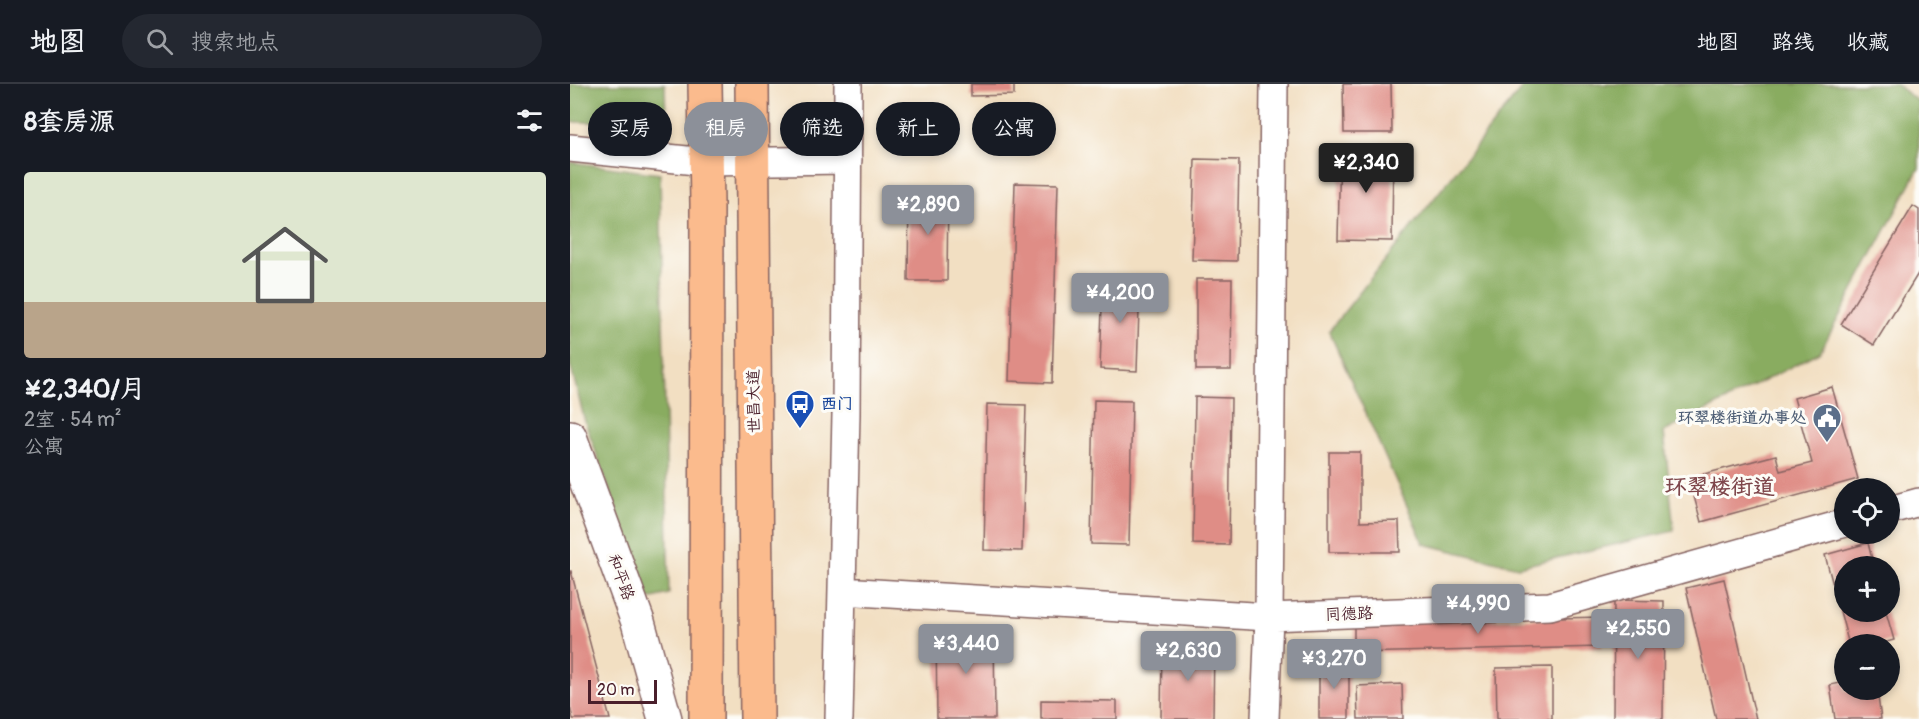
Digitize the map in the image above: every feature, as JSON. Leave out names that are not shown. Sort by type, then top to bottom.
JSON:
[{"type":"main road","points":[[705,84],[706,719]]},
{"type":"main road","name":"世昌大道","points":[[752,84],[757,719]]},
{"type":"street","points":[[839,719],[846,414],[848,84]]},
{"type":"street","points":[[1265,719],[1269,617],[1274,84]]},
{"type":"street","points":[[570,148],[706,162],[848,160]]},
{"type":"street","name":"和平路","points":[[570,437],[638,622],[665,719]]},
{"type":"street","points":[[1900,507],[1919,502]]},
{"type":"street","name":"同德路","points":[[842,591],[1269,617],[1550,606],[1834,526]]},
{"type":"green space","points":[[570,84],[665,84],[665,102],[588,102],[588,122],[570,122]]},
{"type":"green space","points":[[1525,84],[1895,84],[1919,102],[1919,168],[1820,352],[1664,432],[1674,531],[1518,567],[1424,544],[1329,331]]},
{"type":"green space","points":[[570,162],[660,174],[669,594],[649,599],[585,422],[570,364]]},
{"type":"building","points":[[971,84],[1014,84],[1014,95],[971,96]]},
{"type":"building","points":[[1343,84],[1391,84],[1392,133],[1344,133]]},
{"type":"building","points":[[1340,146],[1393,147],[1392,241],[1338,240]]},
{"type":"building","points":[[1195,159],[1239,160],[1237,261],[1192,260]]},
{"type":"building","points":[[1015,183],[1058,184],[1052,383],[1009,381]]},
{"type":"building","points":[[909,190],[948,190],[947,281],[908,281]]},
{"type":"building","points":[[1913,206],[1919,210],[1919,272],[1874,345],[1841,324]]},
{"type":"building","points":[[1103,277],[1140,278],[1137,371],[1100,369]]},
{"type":"building","points":[[1196,279],[1232,279],[1231,370],[1196,370]]},
{"type":"building","points":[[1832,387],[1858,478],[1834,478],[1834,486],[1701,522],[1689,478],[1776,455],[1780,471],[1812,463],[1794,398]]},
{"type":"building","points":[[1195,397],[1231,398],[1229,545],[1193,544]]},
{"type":"building","points":[[1094,400],[1132,401],[1129,545],[1091,544]]},
{"type":"building","points":[[987,404],[1026,405],[1022,551],[984,550]]},
{"type":"building","points":[[1329,452],[1360,452],[1360,522],[1399,521],[1400,552],[1329,552]]},
{"type":"building","points":[[1868,544],[1871,556],[1834,556],[1834,589],[1825,555]]},
{"type":"building","points":[[570,571],[610,719],[573,719],[570,707]]},
{"type":"building","points":[[1724,579],[1756,719],[1716,719],[1686,588]]},
{"type":"building","points":[[1614,600],[1664,601],[1663,719],[1613,719]]},
{"type":"building","points":[[1602,617],[1602,647],[1354,653],[1354,623]]},
{"type":"building","points":[[1843,622],[1889,622],[1892,634],[1846,634]]},
{"type":"building","points":[[994,630],[995,719],[937,719],[936,631]]},
{"type":"building","points":[[1162,644],[1214,644],[1213,719],[1161,719]]},
{"type":"building","points":[[1319,660],[1349,660],[1349,719],[1319,719]]},
{"type":"building","points":[[1552,667],[1552,719],[1497,719],[1496,668]]},
{"type":"building","points":[[1402,684],[1403,719],[1358,719],[1357,686]]},
{"type":"building","points":[[1834,684],[1834,700],[1878,700],[1881,719],[1835,719],[1830,685]]},
{"type":"building","points":[[1041,700],[1117,701],[1117,719],[1041,719]]},
{"type":"place","name":"西门","points":[[800,430]]},
{"type":"place","name":"环翠楼街道办事处","points":[[1827,444]]},
{"type":"district","name":"环翠楼街道","points":[[1720,487]]}]
